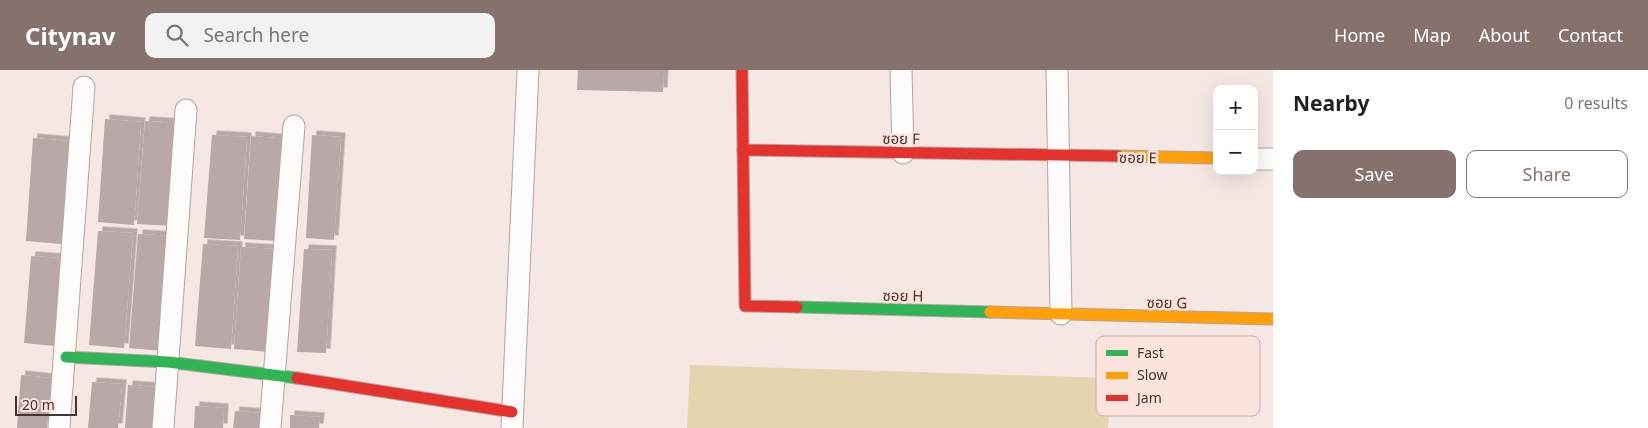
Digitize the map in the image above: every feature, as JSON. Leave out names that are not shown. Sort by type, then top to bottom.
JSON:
[{"type":"street","points":[[66,357],[167,362],[335,383],[512,420],[528,70]]},
{"type":"street","points":[[742,70],[743,150]]},
{"type":"street","points":[[902,70],[903,153]]},
{"type":"street","points":[[1057,70],[1061,314]]},
{"type":"street","points":[[59,428],[66,357],[84,87]]},
{"type":"street","points":[[163,428],[186,110]]},
{"type":"street","points":[[270,428],[294,126]]},
{"type":"street","name":"ซอย F","points":[[743,150],[1059,156]]},
{"type":"street","name":"ซอย H","points":[[743,150],[745,306],[1061,314]]},
{"type":"street","name":"ซอย E","points":[[1059,156],[1213,158]]},
{"type":"street","points":[[1258,159],[1273,159]]},
{"type":"street","name":"ซอย G","points":[[1061,314],[1273,319]]},
{"type":"shaded area","points":[[690,365],[1096,378],[1096,416],[1109,416],[1108,428],[687,428]]},
{"type":"building","points":[[578,70],[664,70],[663,92],[577,90]]},
{"type":"building","points":[[105,119],[141,122],[134,225],[98,222]]},
{"type":"building","points":[[145,121],[180,123],[173,226],[137,224]]},
{"type":"building","points":[[212,135],[247,137],[240,240],[204,238]]},
{"type":"building","points":[[312,135],[341,137],[334,240],[306,238]]},
{"type":"building","points":[[251,136],[287,139],[279,241],[244,239]]},
{"type":"building","points":[[33,138],[69,141],[61,244],[26,241]]},
{"type":"building","points":[[98,231],[133,233],[124,348],[89,345]]},
{"type":"building","points":[[138,234],[173,236],[164,351],[129,348]]},
{"type":"building","points":[[203,244],[238,246],[231,349],[195,346]]},
{"type":"building","points":[[241,247],[277,249],[270,352],[234,349]]},
{"type":"building","points":[[304,249],[332,250],[326,353],[297,352]]},
{"type":"building","points":[[31,256],[61,258],[54,346],[24,343]]},
{"type":"building","points":[[21,375],[51,378],[47,428],[17,428]]},
{"type":"building","points":[[92,382],[122,384],[118,428],[88,428]]},
{"type":"building","points":[[128,385],[158,387],[155,428],[125,428]]},
{"type":"building","points":[[195,406],[224,408],[223,428],[194,428]]},
{"type":"building","points":[[235,411],[263,413],[262,428],[233,428]]},
{"type":"building","points":[[290,415],[320,417],[319,428],[290,428]]},
{"type":"traffic: fast","points":[[797,307],[990,312]]},
{"type":"traffic: fast","points":[[66,357],[168,362],[297,378]]},
{"type":"traffic: slow","points":[[1118,156],[1213,158]]},
{"type":"traffic: slow","points":[[990,312],[1273,319]]},
{"type":"traffic: jam","points":[[742,70],[745,306],[797,307]]},
{"type":"traffic: jam","points":[[743,150],[1118,156]]},
{"type":"traffic: jam","points":[[297,378],[512,412]]}]
